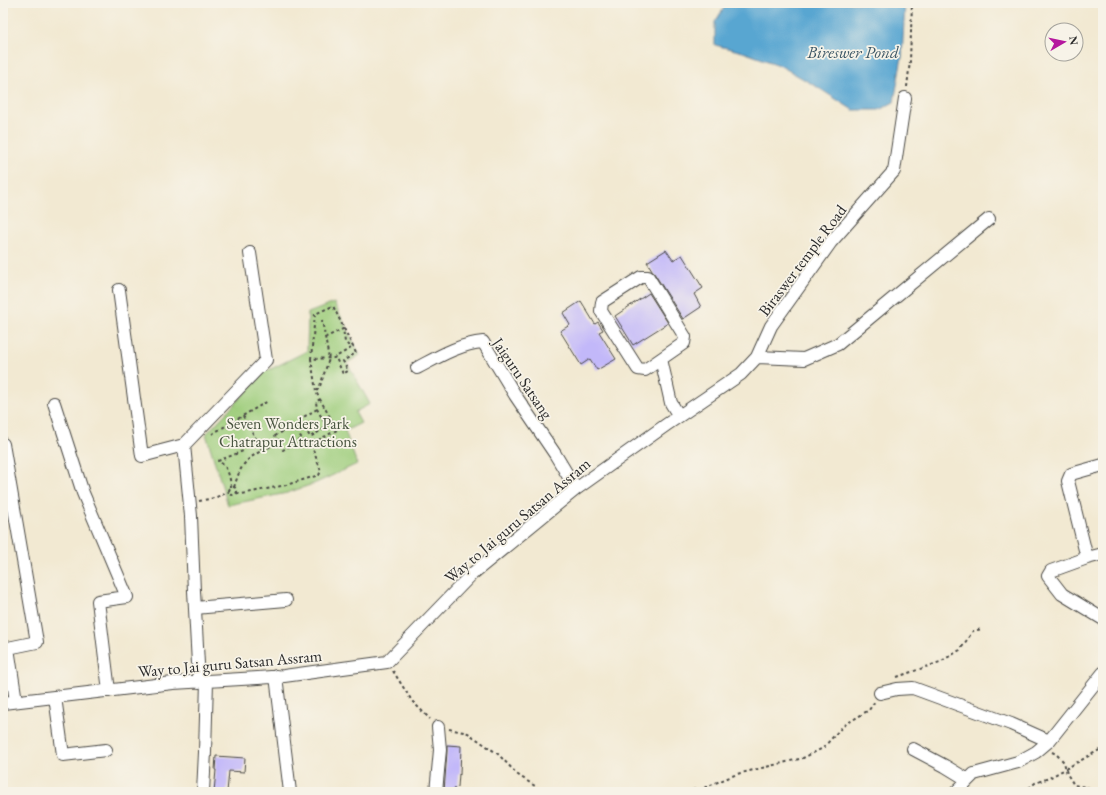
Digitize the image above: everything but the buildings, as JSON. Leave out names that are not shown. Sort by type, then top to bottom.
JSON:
[{"type":"street","name":"Biraswer temple Road","points":[[757,357],[771,326],[831,242],[894,171],[906,98]]},
{"type":"street","points":[[757,357],[804,359],[838,344],[989,220]]},
{"type":"street","points":[[118,290],[142,456],[184,445],[266,360],[250,253]]},
{"type":"street","points":[[641,277],[648,277],[685,337],[684,343],[661,359],[645,370],[638,369],[601,311],[602,302],[641,277]]},
{"type":"street","name":"Jaiguru Satsang","points":[[417,368],[450,351],[473,343],[483,342],[515,395],[555,454],[576,490]]},
{"type":"street","name":"Way to Jai guru Satsan Assram","points":[[3,703],[173,683],[276,676],[387,662],[472,574],[576,490],[679,416],[741,374],[757,357]]},
{"type":"street","points":[[661,359],[671,403],[679,416]]},
{"type":"street","points":[[54,403],[83,493],[127,597],[98,600],[109,691]]},
{"type":"street","points":[[3,444],[37,642],[8,648],[16,701]]},
{"type":"street","points":[[184,445],[190,502],[195,608],[203,682],[205,752],[203,792]]},
{"type":"street","points":[[1087,558],[1068,481],[1071,474],[1103,465]]},
{"type":"street","points":[[1103,554],[1051,571],[1048,576],[1062,594],[1103,620]]},
{"type":"street","points":[[195,608],[286,600]]},
{"type":"street","points":[[956,792],[974,774],[1018,762],[1036,752],[1045,744],[1103,673]]},
{"type":"street","points":[[276,676],[290,792]]},
{"type":"street","points":[[880,693],[897,688],[913,688],[1012,724],[1045,744]]},
{"type":"street","points":[[56,697],[63,755],[106,750]]},
{"type":"street","points":[[436,792],[440,750],[438,727]]},
{"type":"street","points":[[913,750],[945,766],[968,780]]},
{"type":"path","points":[[906,98],[910,61],[912,3]]},
{"type":"path","points":[[229,492],[233,495],[237,493],[242,494],[286,485],[319,475],[322,471],[311,444],[337,430],[316,392],[311,359],[315,314],[333,306],[356,353],[343,361],[348,371],[343,374],[336,358]]},
{"type":"path","points":[[316,392],[320,386],[329,359],[322,320]]},
{"type":"path","points":[[311,359],[336,358],[351,348],[345,342],[343,329],[326,337]]},
{"type":"path","points":[[317,409],[300,418],[310,437],[327,427],[317,409],[316,402],[320,399]]},
{"type":"path","points":[[212,434],[268,401]]},
{"type":"path","points":[[243,416],[263,451]]},
{"type":"path","points":[[294,425],[302,439],[283,450],[278,442],[275,436],[294,425]]},
{"type":"path","points":[[298,432],[305,427]]},
{"type":"path","points":[[235,438],[242,451],[218,461],[222,463],[227,470],[233,487],[237,489],[237,493]]},
{"type":"path","points":[[190,502],[214,498],[229,492],[229,489],[233,487],[244,464],[278,442]]},
{"type":"path","points":[[896,678],[940,662],[960,650],[973,631],[982,629]]},
{"type":"path","points":[[387,662],[412,701],[438,727],[468,733],[498,754],[518,775],[544,792]]},
{"type":"path","points":[[669,792],[701,789],[737,774],[803,758],[823,748],[844,726],[869,710],[880,693]]},
{"type":"path","points":[[1045,744],[1064,762],[1067,774],[1074,785],[1103,792]]},
{"type":"path","points":[[1024,792],[1035,783],[1049,778],[1103,748]]},
{"type":"green space","name":"Seven Wonders Park Chatrapur Attractions","points":[[334,303],[360,355],[347,363],[370,404],[355,412],[361,423],[345,431],[357,464],[316,483],[287,493],[228,505],[206,434],[265,372],[307,351],[308,313]]},
{"type":"water","name":"Bireswer Pond","points":[[727,3],[905,3],[902,57],[894,102],[879,110],[853,110],[779,65],[743,52],[715,45],[715,22]]}]
